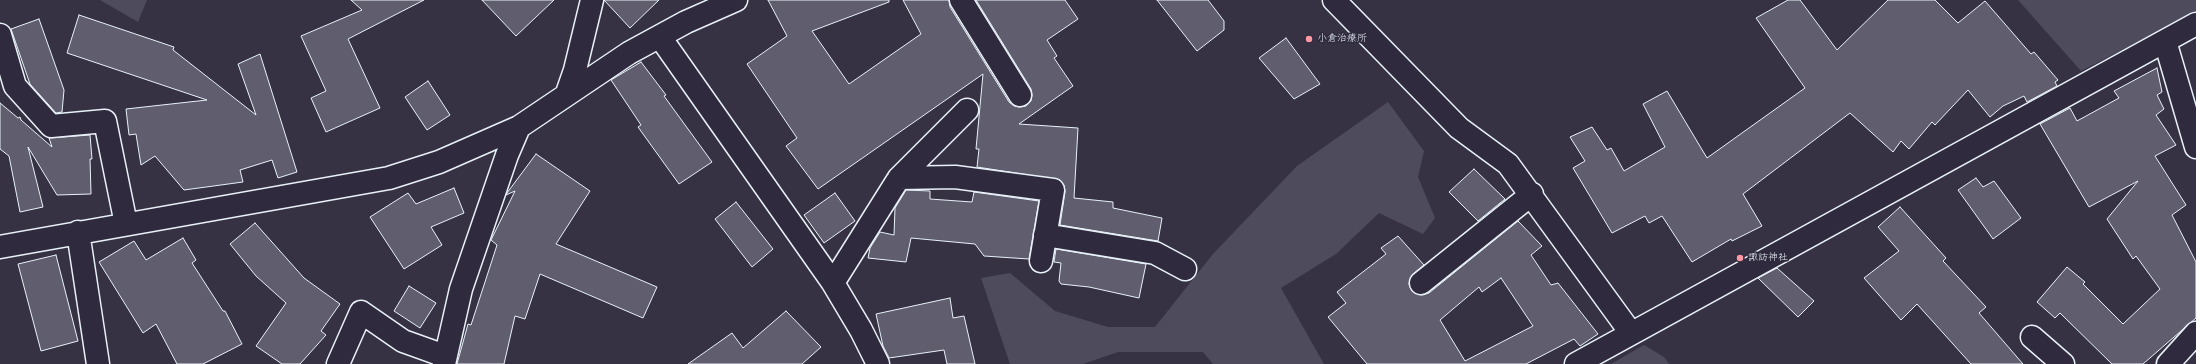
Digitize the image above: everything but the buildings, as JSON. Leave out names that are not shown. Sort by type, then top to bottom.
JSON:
[{"type":"street","points":[[567,93],[575,70],[592,0]]},
{"type":"street","points":[[0,247],[389,178],[466,152],[519,127],[567,93],[629,53],[686,22],[736,0]]},
{"type":"street","points":[[961,0],[1020,95]]},
{"type":"street","points":[[1334,0],[1459,128],[1508,164],[1532,194],[1631,332]]},
{"type":"street","points":[[1576,364],[1631,332],[2196,24]]},
{"type":"street","points":[[0,35],[15,86],[51,126],[105,121],[126,224]]},
{"type":"street","points":[[660,37],[833,283],[861,330],[878,364]]},
{"type":"street","points":[[2165,41],[2196,147]]},
{"type":"street","points":[[833,283],[899,178],[967,110]]},
{"type":"street","points":[[338,364],[361,312],[403,341],[444,360],[461,289],[507,155],[519,127]]},
{"type":"street","points":[[899,178],[955,177],[1053,190],[1041,261]]},
{"type":"street","points":[[1421,283],[1532,194]]},
{"type":"street","points":[[78,232],[98,364]]},
{"type":"street","points":[[1045,235],[1155,253],[1185,269]]},
{"type":"street","points":[[2168,364],[2196,334]]},
{"type":"street","points":[[2032,337],[2063,364]]},
{"type":"shaded area","points":[[100,0],[147,0],[138,22]]},
{"type":"shaded area","points":[[2018,0],[2196,0],[2196,12],[2081,71]]},
{"type":"shaded area","points":[[1388,102],[1424,151],[1418,177],[1435,218],[1423,234],[1379,213],[1336,254],[1281,288],[1324,364],[1213,364],[1203,352],[1118,352],[1083,364],[1010,364],[981,278],[1010,273],[1055,311],[1108,327],[1155,327],[1213,254],[1297,166]]},
{"type":"shaded area","points":[[1644,345],[1664,357],[1669,364],[1611,364]]},
{"type":"place","name":"小倉治療所","points":[[1309,39]]},
{"type":"place","name":"諏訪神社","points":[[1740,258]]}]
